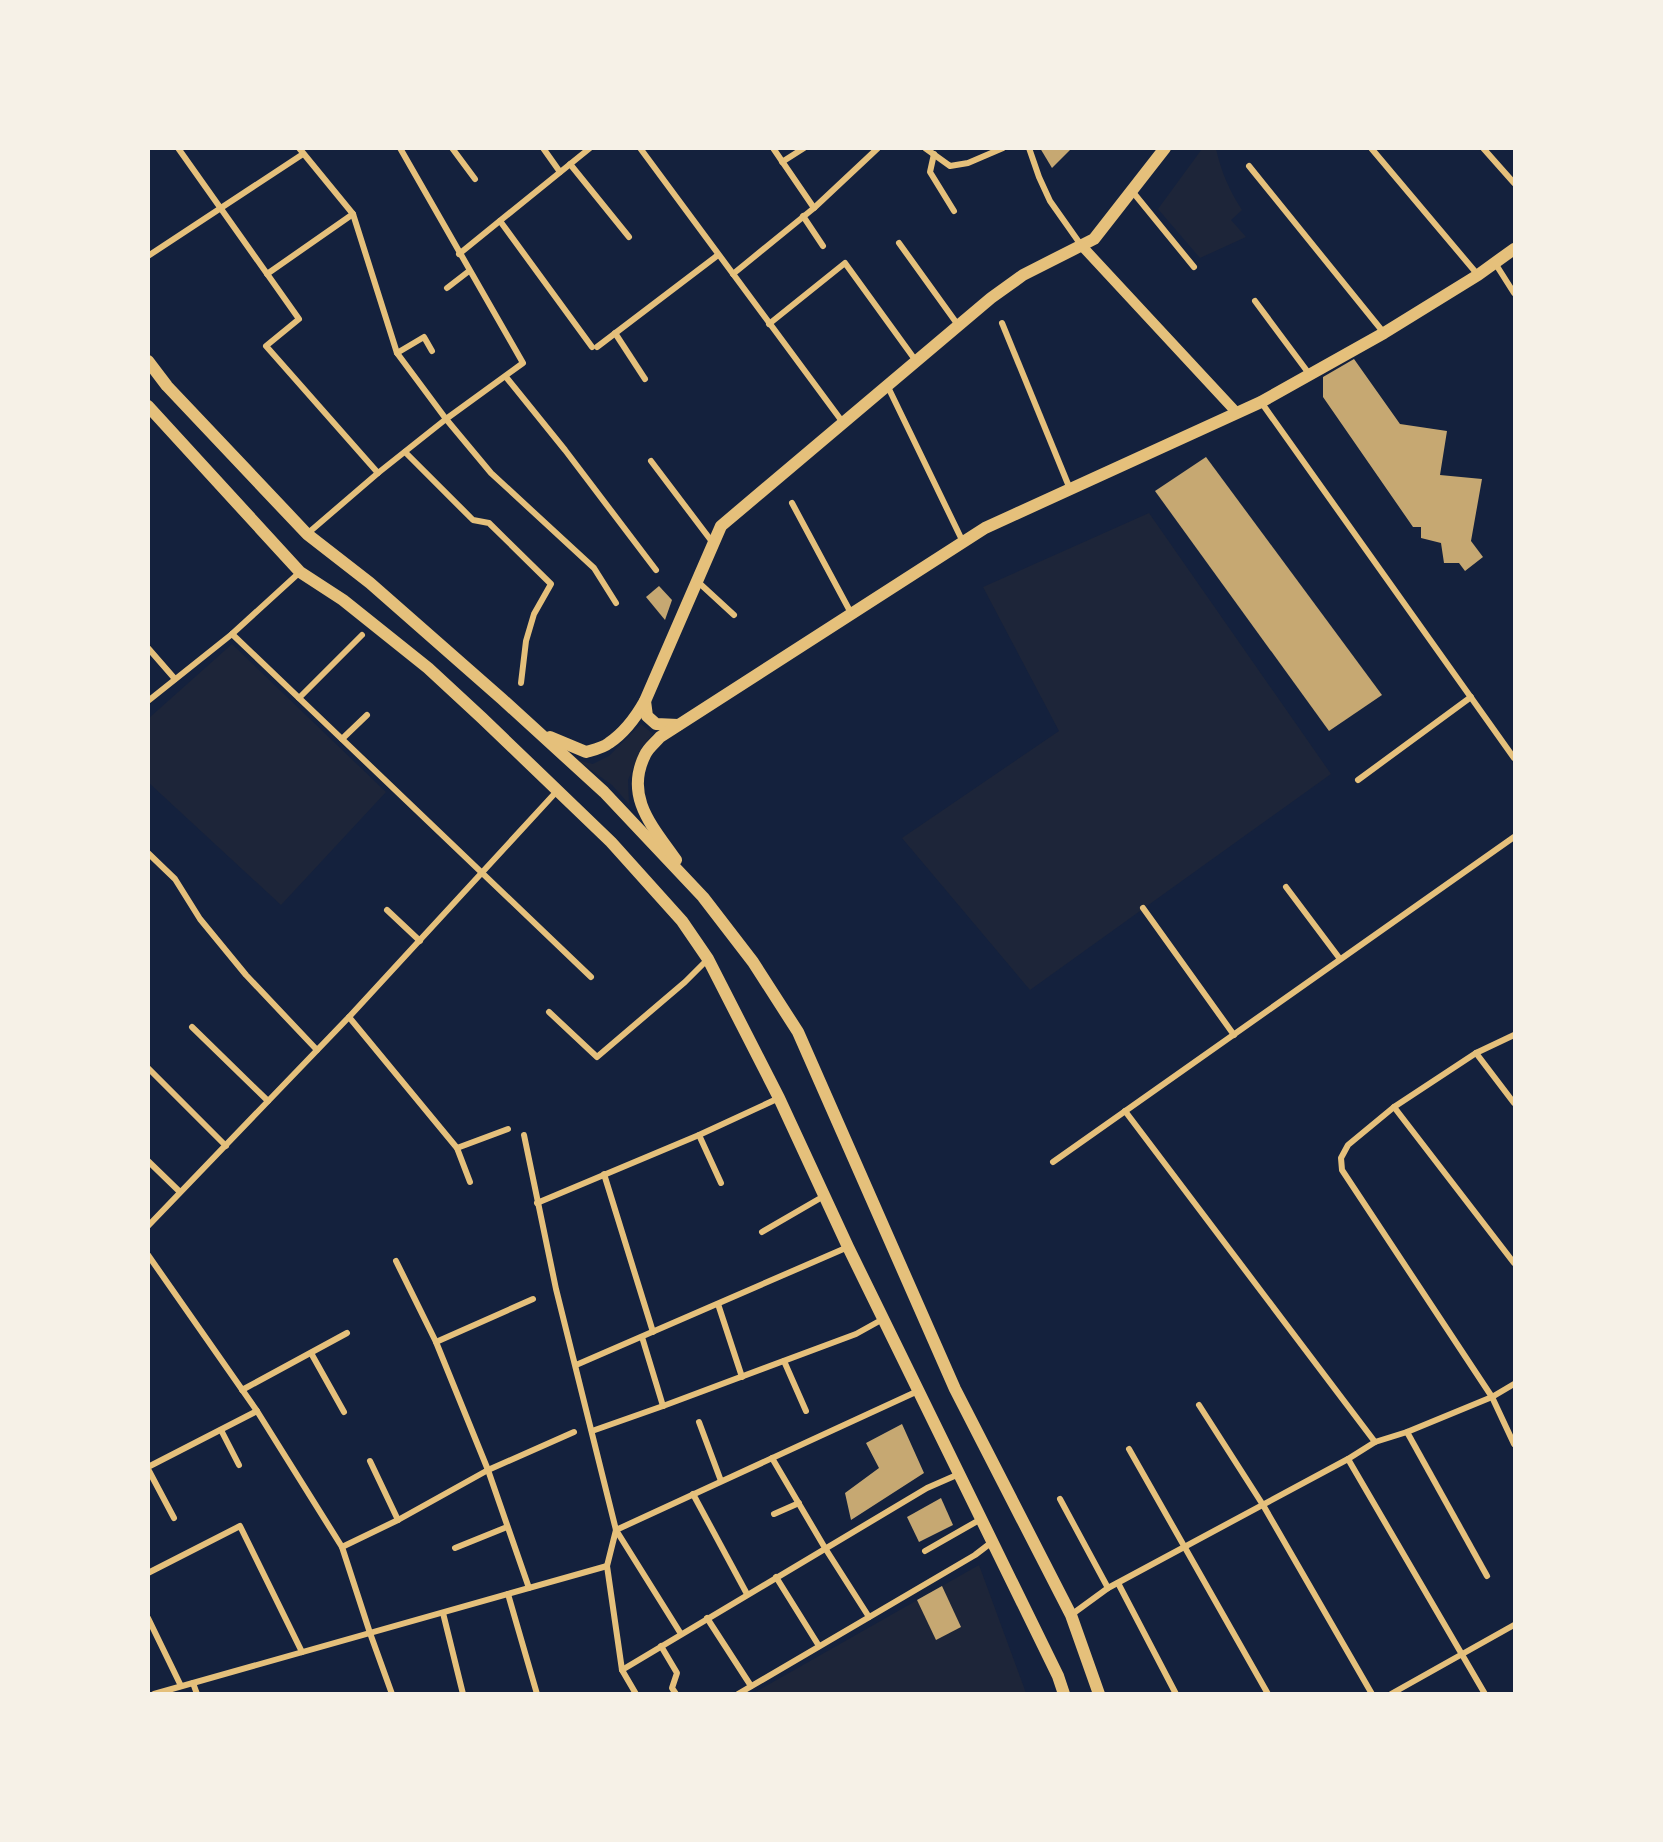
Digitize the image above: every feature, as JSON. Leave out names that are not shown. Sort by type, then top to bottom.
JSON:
[{"type":"main road","points":[[532,727],[586,752],[608,745],[636,716],[645,701],[721,526],[991,298],[1023,275],[1094,239],[1165,148]]},
{"type":"main road","points":[[1099,1694],[1071,1615],[955,1389],[798,1032],[753,962],[644,815],[638,795],[638,772],[646,753],[660,737],[985,528],[1261,402],[1384,333],[1478,275],[1515,249]]},
{"type":"main road","points":[[148,361],[167,386],[307,534],[370,583],[604,792],[703,897]]},
{"type":"main road","points":[[151,412],[300,572],[343,600],[428,668],[611,842],[682,921],[708,958],[779,1098],[848,1246],[1058,1676],[1064,1694]]},
{"type":"main road","points":[[645,701],[647,716],[656,724],[678,725]]},
{"type":"street","points":[[177,148],[299,319],[266,346],[378,473]]},
{"type":"street","points":[[307,534],[378,473],[446,419],[521,366],[523,361],[459,254],[402,151],[411,148]]},
{"type":"street","points":[[452,148],[475,179]]},
{"type":"street","points":[[543,148],[560,172]]},
{"type":"street","points":[[459,254],[590,148]]},
{"type":"street","points":[[640,148],[844,424]]},
{"type":"street","points":[[773,148],[814,208]]},
{"type":"street","points":[[782,162],[804,148]]},
{"type":"street","points":[[733,274],[814,208],[878,148]]},
{"type":"street","points":[[926,149],[950,166],[968,163],[1003,148]]},
{"type":"street","points":[[1029,148],[1050,201],[1081,245],[1237,413]]},
{"type":"street","points":[[1371,148],[1478,275]]},
{"type":"street","points":[[1483,148],[1515,183]]},
{"type":"street","points":[[148,256],[220,209],[301,151],[353,214],[397,353],[490,473],[594,568],[616,603]]},
{"type":"street","points":[[934,154],[930,172],[954,211]]},
{"type":"street","points":[[570,164],[629,237]]},
{"type":"street","points":[[1249,166],[1384,333]]},
{"type":"street","points":[[1132,191],[1194,267]]},
{"type":"street","points":[[267,274],[353,214]]},
{"type":"street","points":[[803,216],[823,246]]},
{"type":"street","points":[[500,221],[595,347],[718,255]]},
{"type":"street","points":[[899,243],[959,326]]},
{"type":"street","points":[[770,324],[845,263],[916,362]]},
{"type":"street","points":[[1495,263],[1515,293]]},
{"type":"street","points":[[447,288],[469,271]]},
{"type":"street","points":[[1255,301],[1311,375]]},
{"type":"street","points":[[1002,323],[1070,489]]},
{"type":"street","points":[[615,333],[645,379]]},
{"type":"street","points":[[397,353],[424,337],[432,351]]},
{"type":"street","points":[[506,377],[656,570]]},
{"type":"street","points":[[888,387],[963,542]]},
{"type":"street","points":[[1261,402],[1515,758]]},
{"type":"street","points":[[405,452],[473,520],[489,524],[551,584],[534,614],[526,640],[521,683]]},
{"type":"street","points":[[651,460],[714,543]]},
{"type":"street","points":[[792,503],[851,614]]},
{"type":"street","points":[[148,701],[232,634],[300,572]]},
{"type":"street","points":[[697,581],[734,615]]},
{"type":"street","points":[[232,634],[591,977]]},
{"type":"street","points":[[299,698],[362,635]]},
{"type":"street","points":[[148,648],[175,679]]},
{"type":"street","points":[[1358,780],[1471,697]]},
{"type":"street","points":[[342,739],[368,715]]},
{"type":"street","points":[[148,1226],[349,1017],[557,791]]},
{"type":"street","points":[[1053,1162],[1515,837]]},
{"type":"street","points":[[148,853],[175,879],[200,919],[246,975],[317,1050]]},
{"type":"street","points":[[1286,887],[1340,959]]},
{"type":"street","points":[[1143,908],[1233,1035]]},
{"type":"street","points":[[387,910],[420,940]]},
{"type":"street","points":[[549,1012],[597,1057],[685,982],[708,958]]},
{"type":"street","points":[[349,1017],[457,1148],[470,1182]]},
{"type":"street","points":[[192,1027],[268,1101]]},
{"type":"street","points":[[1515,1035],[1476,1053],[1394,1107],[1348,1145],[1341,1158],[1342,1170],[1492,1397],[1515,1444]]},
{"type":"street","points":[[1476,1053],[1515,1103]]},
{"type":"street","points":[[148,1068],[226,1146]]},
{"type":"street","points":[[537,1203],[699,1135],[779,1098]]},
{"type":"street","points":[[1394,1107],[1515,1263]]},
{"type":"street","points":[[1125,1111],[1375,1442]]},
{"type":"street","points":[[457,1148],[508,1129]]},
{"type":"street","points":[[524,1135],[556,1289],[616,1530],[681,1634]]},
{"type":"street","points":[[699,1135],[721,1183]]},
{"type":"street","points":[[148,1161],[180,1192]]},
{"type":"street","points":[[604,1174],[653,1332]]},
{"type":"street","points":[[762,1232],[824,1196]]},
{"type":"street","points":[[576,1365],[848,1246]]},
{"type":"street","points":[[148,1255],[257,1411],[342,1547],[392,1694]]},
{"type":"street","points":[[396,1261],[436,1342],[488,1470],[529,1588]]},
{"type":"street","points":[[436,1342],[533,1299]]},
{"type":"street","points":[[718,1304],[741,1377]]},
{"type":"street","points":[[592,1431],[856,1334],[884,1319]]},
{"type":"street","points":[[243,1390],[347,1333]]},
{"type":"street","points":[[642,1337],[663,1406]]},
{"type":"street","points":[[311,1353],[344,1412]]},
{"type":"street","points":[[784,1361],[806,1411]]},
{"type":"street","points":[[1071,1615],[1108,1588],[1348,1459],[1375,1442],[1407,1432],[1492,1397],[1515,1384]]},
{"type":"street","points":[[616,1530],[918,1391]]},
{"type":"street","points":[[1199,1405],[1263,1505],[1372,1694]]},
{"type":"street","points":[[174,1518],[148,1468],[257,1411]]},
{"type":"street","points":[[699,1422],[721,1482]]},
{"type":"street","points":[[222,1430],[239,1465]]},
{"type":"street","points":[[342,1547],[398,1520],[488,1470],[574,1432]]},
{"type":"street","points":[[1407,1432],[1487,1576]]},
{"type":"street","points":[[1129,1449],[1268,1694]]},
{"type":"street","points":[[772,1458],[869,1617]]},
{"type":"street","points":[[1348,1459],[1485,1694]]},
{"type":"street","points":[[370,1461],[398,1520]]},
{"type":"street","points":[[622,1670],[927,1488],[959,1474]]},
{"type":"street","points":[[693,1494],[747,1594]]},
{"type":"street","points":[[1060,1499],[1108,1588]]},
{"type":"street","points":[[774,1514],[799,1503]]},
{"type":"street","points":[[925,1551],[981,1519]]},
{"type":"street","points":[[148,1573],[240,1526],[302,1652]]},
{"type":"street","points":[[455,1548],[507,1527]]},
{"type":"street","points":[[616,1530],[607,1566],[622,1670],[636,1694]]},
{"type":"street","points":[[738,1694],[975,1555],[992,1542]]},
{"type":"street","points":[[154,1694],[607,1566]]},
{"type":"street","points":[[776,1577],[819,1647]]},
{"type":"street","points":[[1118,1583],[1176,1694]]},
{"type":"street","points":[[508,1594],[537,1694]]},
{"type":"street","points":[[442,1613],[463,1694]]},
{"type":"street","points":[[148,1618],[181,1686]]},
{"type":"street","points":[[707,1618],[752,1686]]},
{"type":"street","points":[[1391,1694],[1515,1626]]},
{"type":"street","points":[[661,1646],[677,1673],[672,1688],[675,1694]]},
{"type":"street","points":[[193,1683],[197,1694]]},
{"type":"shaded area","points":[[1202,149],[1216,149],[1226,180],[1242,210],[1231,220],[1246,237],[1200,258],[1158,209]]},
{"type":"shaded area","points":[[1149,513],[1331,774],[1030,990],[902,838],[1059,731],[983,587]]},
{"type":"shaded area","points":[[232,644],[386,792],[281,905],[149,783],[149,718]]},
{"type":"shaded area","points":[[641,724],[653,734],[642,747],[628,780],[629,804],[612,785],[577,760],[593,764],[609,756]]},
{"type":"shaded area","points":[[979,1565],[1026,1693],[752,1694]]},
{"type":"building","points":[[1040,148],[1072,148],[1052,168]]},
{"type":"building","points":[[1354,359],[1400,424],[1447,431],[1440,475],[1482,479],[1471,541],[1483,557],[1465,571],[1459,563],[1444,563],[1441,543],[1421,538],[1421,527],[1413,527],[1323,397],[1323,377]]},
{"type":"building","points":[[1206,457],[1382,695],[1329,731],[1155,491]]},
{"type":"building","points":[[659,586],[672,600],[665,620],[646,597]]},
{"type":"building","points":[[902,1424],[924,1473],[851,1520],[845,1493],[879,1468],[866,1443]]},
{"type":"building","points":[[941,1498],[953,1525],[919,1542],[907,1517]]},
{"type":"building","points":[[942,1586],[961,1627],[936,1640],[917,1600]]}]
